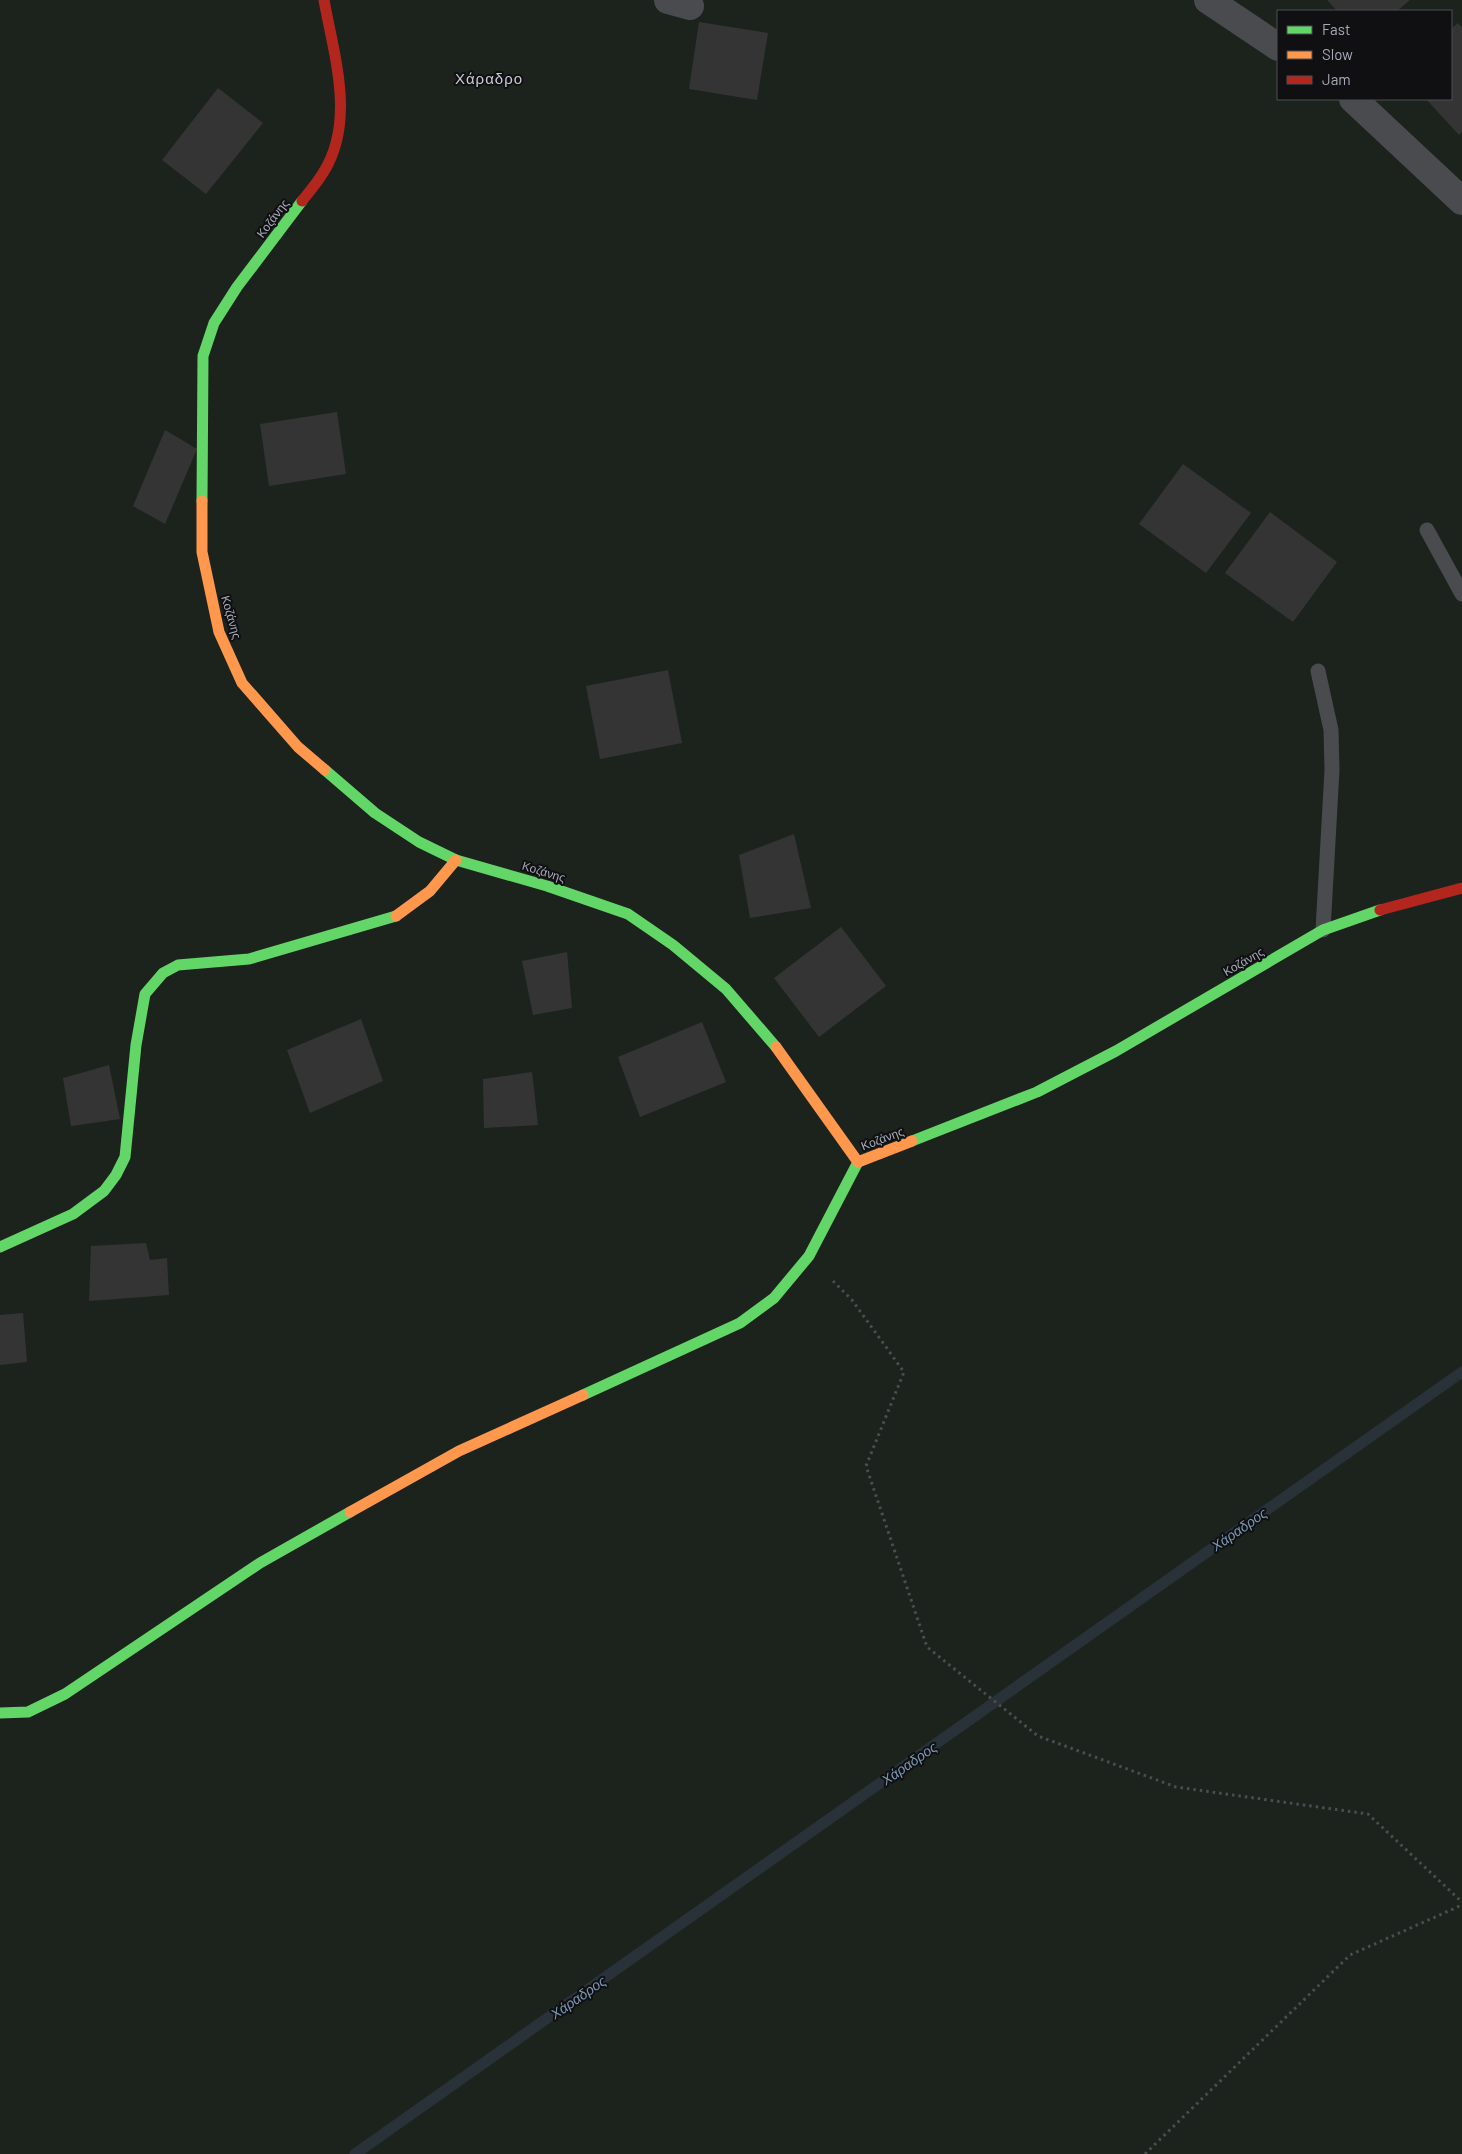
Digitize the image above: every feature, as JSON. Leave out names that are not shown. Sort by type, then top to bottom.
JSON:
[{"type":"street","name":"Κοζάνης","points":[[324,0],[342,105],[337,138],[324,172],[237,288],[214,323],[203,356],[202,552],[219,632],[242,683],[298,747],[375,813],[420,842],[456,860],[547,886],[628,914],[674,945],[726,989],[784,1057],[858,1162],[1037,1092],[1116,1051],[1323,930],[1366,914],[1462,888]]},
{"type":"street","points":[[1208,0],[1277,46]]},
{"type":"street","points":[[1354,100],[1462,201]]},
{"type":"street","points":[[0,1247],[88,1206],[105,1191],[118,1174],[125,1157],[136,1045],[146,994],[153,982],[163,973],[178,966],[249,959],[398,915],[421,901],[435,888],[456,860]]},
{"type":"street","points":[[0,1713],[28,1712],[65,1694],[260,1563],[459,1451],[740,1323],[774,1298],[809,1256],[858,1162]]},
{"type":"lane","points":[[1427,530],[1462,594]]},
{"type":"lane","points":[[1318,671],[1331,730],[1332,770],[1323,930]]},
{"type":"path","points":[[809,1256],[852,1300],[904,1372],[866,1466],[927,1647],[1038,1736],[1176,1787],[1368,1814],[1462,1903],[1350,1955],[1145,2154]]},
{"type":"shaded area","points":[[0,0],[1462,0],[1462,2154],[0,2154]]},
{"type":"building","points":[[1327,0],[1410,0],[1398,10],[1336,10]]},
{"type":"building","points":[[699,22],[768,33],[757,100],[689,89]]},
{"type":"building","points":[[1458,23],[1462,28],[1462,132],[1459,135],[1427,100],[1452,100],[1452,28]]},
{"type":"building","points":[[218,88],[263,123],[206,194],[162,160]]},
{"type":"building","points":[[337,412],[346,474],[269,486],[260,424]]},
{"type":"building","points":[[165,430],[197,449],[165,524],[133,506]]},
{"type":"building","points":[[1183,464],[1251,513],[1206,573],[1139,524]]},
{"type":"building","points":[[1270,512],[1337,562],[1293,622],[1225,573]]},
{"type":"building","points":[[668,670],[682,743],[600,759],[586,686]]},
{"type":"building","points":[[794,834],[811,908],[750,918],[739,855]]},
{"type":"building","points":[[841,927],[886,986],[819,1037],[774,978]]},
{"type":"building","points":[[567,952],[572,1008],[533,1015],[522,961]]},
{"type":"building","points":[[361,1019],[383,1081],[310,1113],[287,1050]]},
{"type":"building","points":[[702,1022],[726,1082],[640,1117],[618,1057]]},
{"type":"building","points":[[109,1065],[120,1119],[71,1126],[63,1078]]},
{"type":"building","points":[[532,1072],[538,1125],[484,1128],[483,1079]]},
{"type":"building","points":[[146,1243],[150,1260],[167,1258],[169,1295],[89,1301],[91,1246]]},
{"type":"building","points":[[23,1313],[27,1362],[0,1365],[0,1315]]},
{"type":"waterway","name":"Χάραδρος","points":[[355,2154],[1462,1372]]},
{"type":"traffic: fast","points":[[202,501],[203,356],[214,323],[237,287],[302,201]]},
{"type":"traffic: fast","points":[[325,770],[375,813],[419,842],[456,860],[547,886],[628,914],[673,945],[726,989],[776,1047]]},
{"type":"traffic: fast","points":[[912,1141],[1037,1092],[1116,1051],[1323,930],[1380,910]]},
{"type":"traffic: fast","points":[[0,1247],[73,1214],[104,1191],[116,1175],[125,1157],[136,1045],[145,994],[163,973],[178,965],[249,959],[396,916]]},
{"type":"traffic: fast","points":[[583,1395],[740,1323],[774,1298],[809,1256],[858,1162]]},
{"type":"traffic: fast","points":[[0,1713],[28,1712],[65,1694],[260,1563],[350,1512]]},
{"type":"traffic: slow","points":[[202,501],[202,552],[219,632],[242,683],[298,747],[325,770]]},
{"type":"traffic: slow","points":[[396,916],[430,891],[456,860]]},
{"type":"traffic: slow","points":[[776,1047],[858,1162],[912,1141]]},
{"type":"traffic: slow","points":[[350,1512],[459,1451],[583,1395]]},
{"type":"traffic: jam","points":[[302,201],[323,173],[333,153],[338,132],[340,88],[324,0]]},
{"type":"traffic: jam","points":[[1380,910],[1462,888]]},
{"type":"district","name":"Χάραδρο","points":[[489,78]]}]
